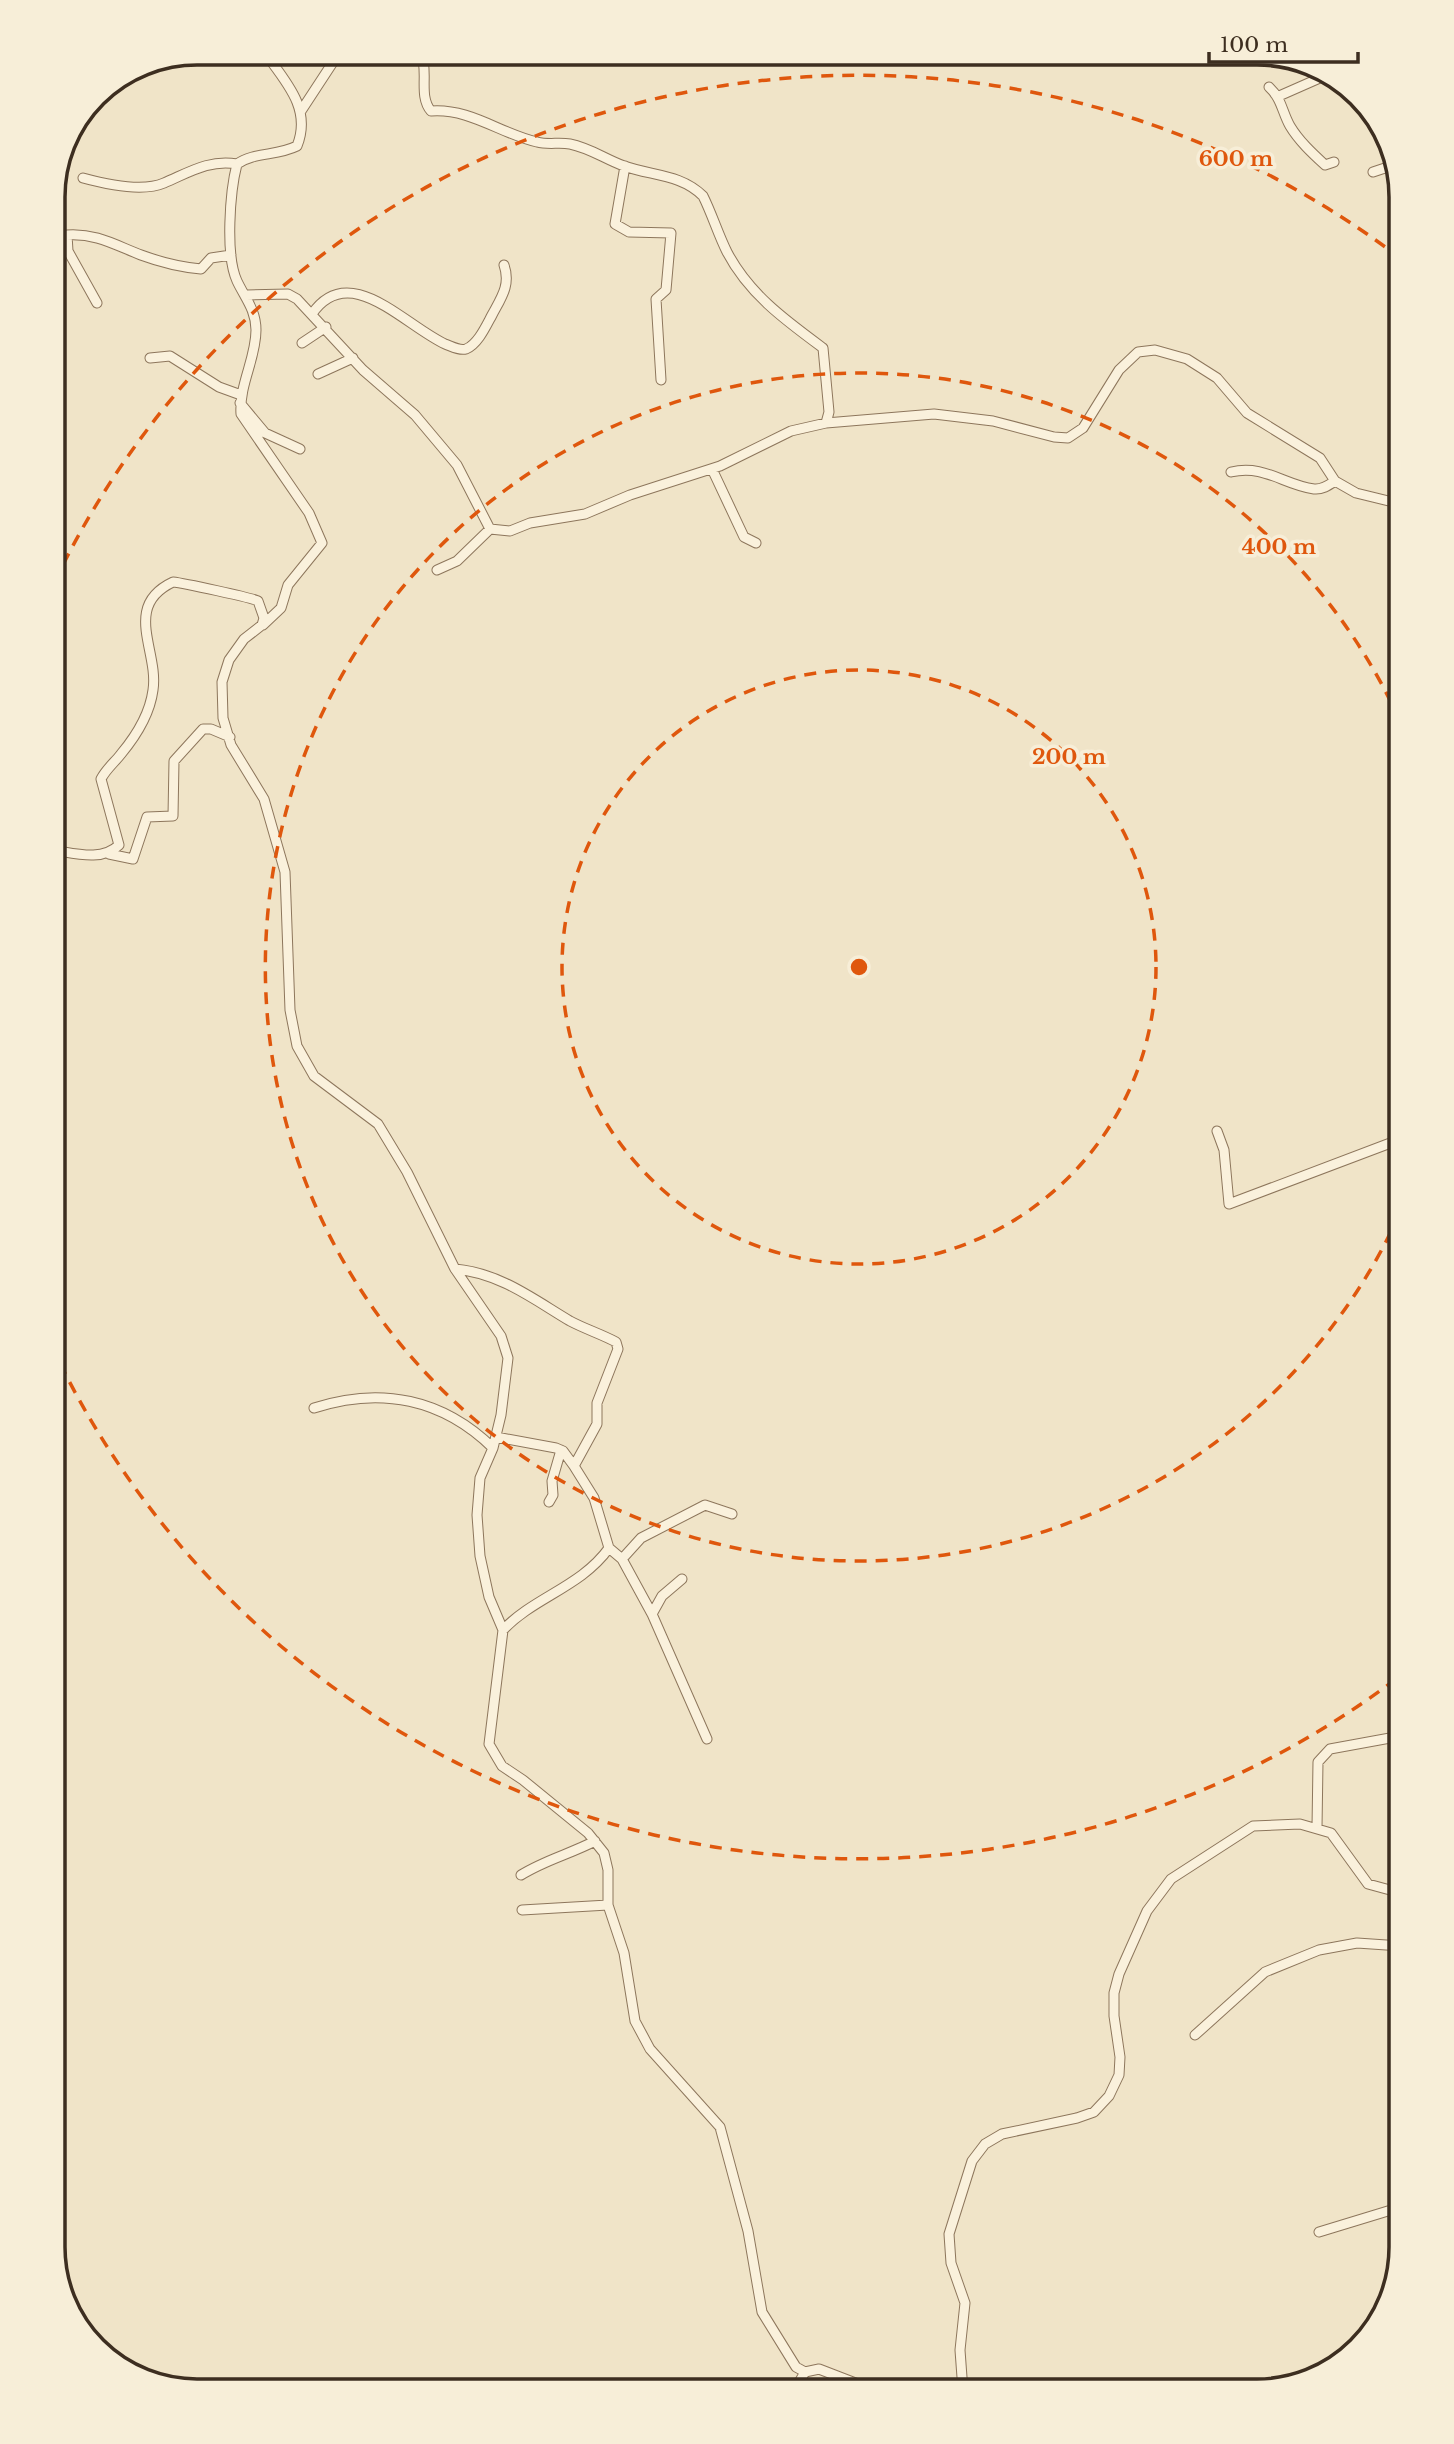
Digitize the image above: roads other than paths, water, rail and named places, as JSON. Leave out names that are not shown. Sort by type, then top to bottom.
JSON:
[{"type":"street","points":[[275,65],[289,84],[304,123],[297,146],[281,152],[246,158],[237,164],[232,183],[231,256],[237,280],[255,315],[256,343],[240,399],[245,424],[309,513],[322,537],[319,550],[288,585],[281,608],[244,639],[229,660],[222,682],[223,718],[231,745],[264,799],[285,872],[290,1010],[297,1046],[314,1076],[378,1124],[407,1172],[455,1269],[501,1336],[506,1350],[506,1385],[496,1437],[480,1478],[478,1539],[489,1597],[503,1630],[489,1744],[495,1757],[595,1841],[604,1853],[608,1905],[624,1953],[635,2021],[650,2049],[720,2127],[748,2231],[762,2312],[796,2367],[805,2372],[819,2369],[845,2379]]},
{"type":"street","points":[[301,111],[331,65]]},
{"type":"street","points":[[424,65],[425,100],[431,111],[447,110],[471,116],[536,142],[568,144],[596,151],[625,166],[680,179],[696,189],[703,196],[727,252],[758,296],[775,313],[823,348],[828,412],[826,423]]},
{"type":"street","points":[[1279,96],[1317,79]]},
{"type":"street","points":[[1269,87],[1279,96],[1289,124],[1301,141],[1325,165],[1334,162]]},
{"type":"street","points":[[83,178],[100,183],[151,186],[206,166],[223,162],[237,164]]},
{"type":"street","points":[[625,166],[615,224],[629,232],[671,233],[666,290],[656,299],[661,380]]},
{"type":"street","points":[[1373,172],[1386,168]]},
{"type":"street","points":[[97,303],[68,251],[67,235],[85,234],[109,240],[141,255],[182,267],[201,269],[211,258],[231,256]]},
{"type":"street","points":[[312,314],[322,299],[336,291],[358,294],[375,300],[443,342],[460,350],[467,349],[482,333],[505,291],[508,277],[504,265]]},
{"type":"street","points":[[247,295],[288,294],[326,327],[392,397],[415,415],[457,465],[490,529],[499,532],[516,530],[530,523],[585,514],[630,495],[750,454],[791,432],[826,423],[934,414],[993,421],[1054,437],[1068,438],[1083,428],[1119,370],[1138,352],[1155,350],[1186,359],[1217,378],[1247,413],[1320,458],[1335,481],[1356,493],[1389,501]]},
{"type":"street","points":[[302,343],[326,327]]},
{"type":"street","points":[[150,358],[170,356],[240,399],[265,433],[300,449]]},
{"type":"street","points":[[318,374],[354,358]]},
{"type":"street","points":[[712,469],[744,537],[756,543]]},
{"type":"street","points":[[1231,472],[1264,471],[1314,489],[1323,488],[1335,481]]},
{"type":"street","points":[[437,570],[457,561],[490,529]]},
{"type":"street","points":[[109,854],[119,845],[101,779],[146,714],[153,688],[146,631],[146,608],[150,602],[173,582],[251,597],[258,601],[264,618],[262,625]]},
{"type":"street","points":[[65,851],[109,854],[133,859],[147,817],[173,816],[174,761],[203,729],[211,729],[230,737]]},
{"type":"street","points":[[1217,1131],[1224,1150],[1228,1204],[1389,1144]]},
{"type":"street","points":[[455,1269],[477,1271],[512,1285],[575,1324],[616,1342],[618,1349],[597,1403],[597,1424],[574,1466]]},
{"type":"street","points":[[314,1408],[362,1397],[403,1399],[456,1418],[470,1426],[493,1448]]},
{"type":"street","points":[[496,1437],[561,1450],[574,1466],[594,1498],[609,1548],[622,1559],[652,1614],[707,1739]]},
{"type":"street","points":[[549,1502],[553,1495],[552,1481],[561,1450]]},
{"type":"street","points":[[622,1559],[641,1538],[705,1505],[732,1514]]},
{"type":"street","points":[[503,1630],[517,1615],[570,1586],[592,1568],[609,1548]]},
{"type":"street","points":[[652,1614],[662,1596],[682,1578]]},
{"type":"street","points":[[1317,1828],[1318,1762],[1329,1749],[1389,1738]]},
{"type":"street","points":[[962,2379],[960,2350],[965,2303],[951,2263],[949,2234],[972,2161],[985,2144],[1002,2134],[1094,2112],[1109,2096],[1119,2076],[1120,2057],[1114,2016],[1119,1974],[1147,1911],[1171,1879],[1253,1826],[1277,1822],[1317,1828],[1331,1833],[1368,1884],[1389,1890]]},
{"type":"street","points":[[521,1875],[543,1861],[562,1858],[595,1841]]},
{"type":"street","points":[[522,1910],[608,1905]]},
{"type":"street","points":[[1195,2035],[1265,1972],[1319,1950],[1357,1942],[1389,1945]]},
{"type":"street","points":[[1319,2232],[1389,2211]]},
{"type":"street","points":[[801,2379],[805,2372]]}]
